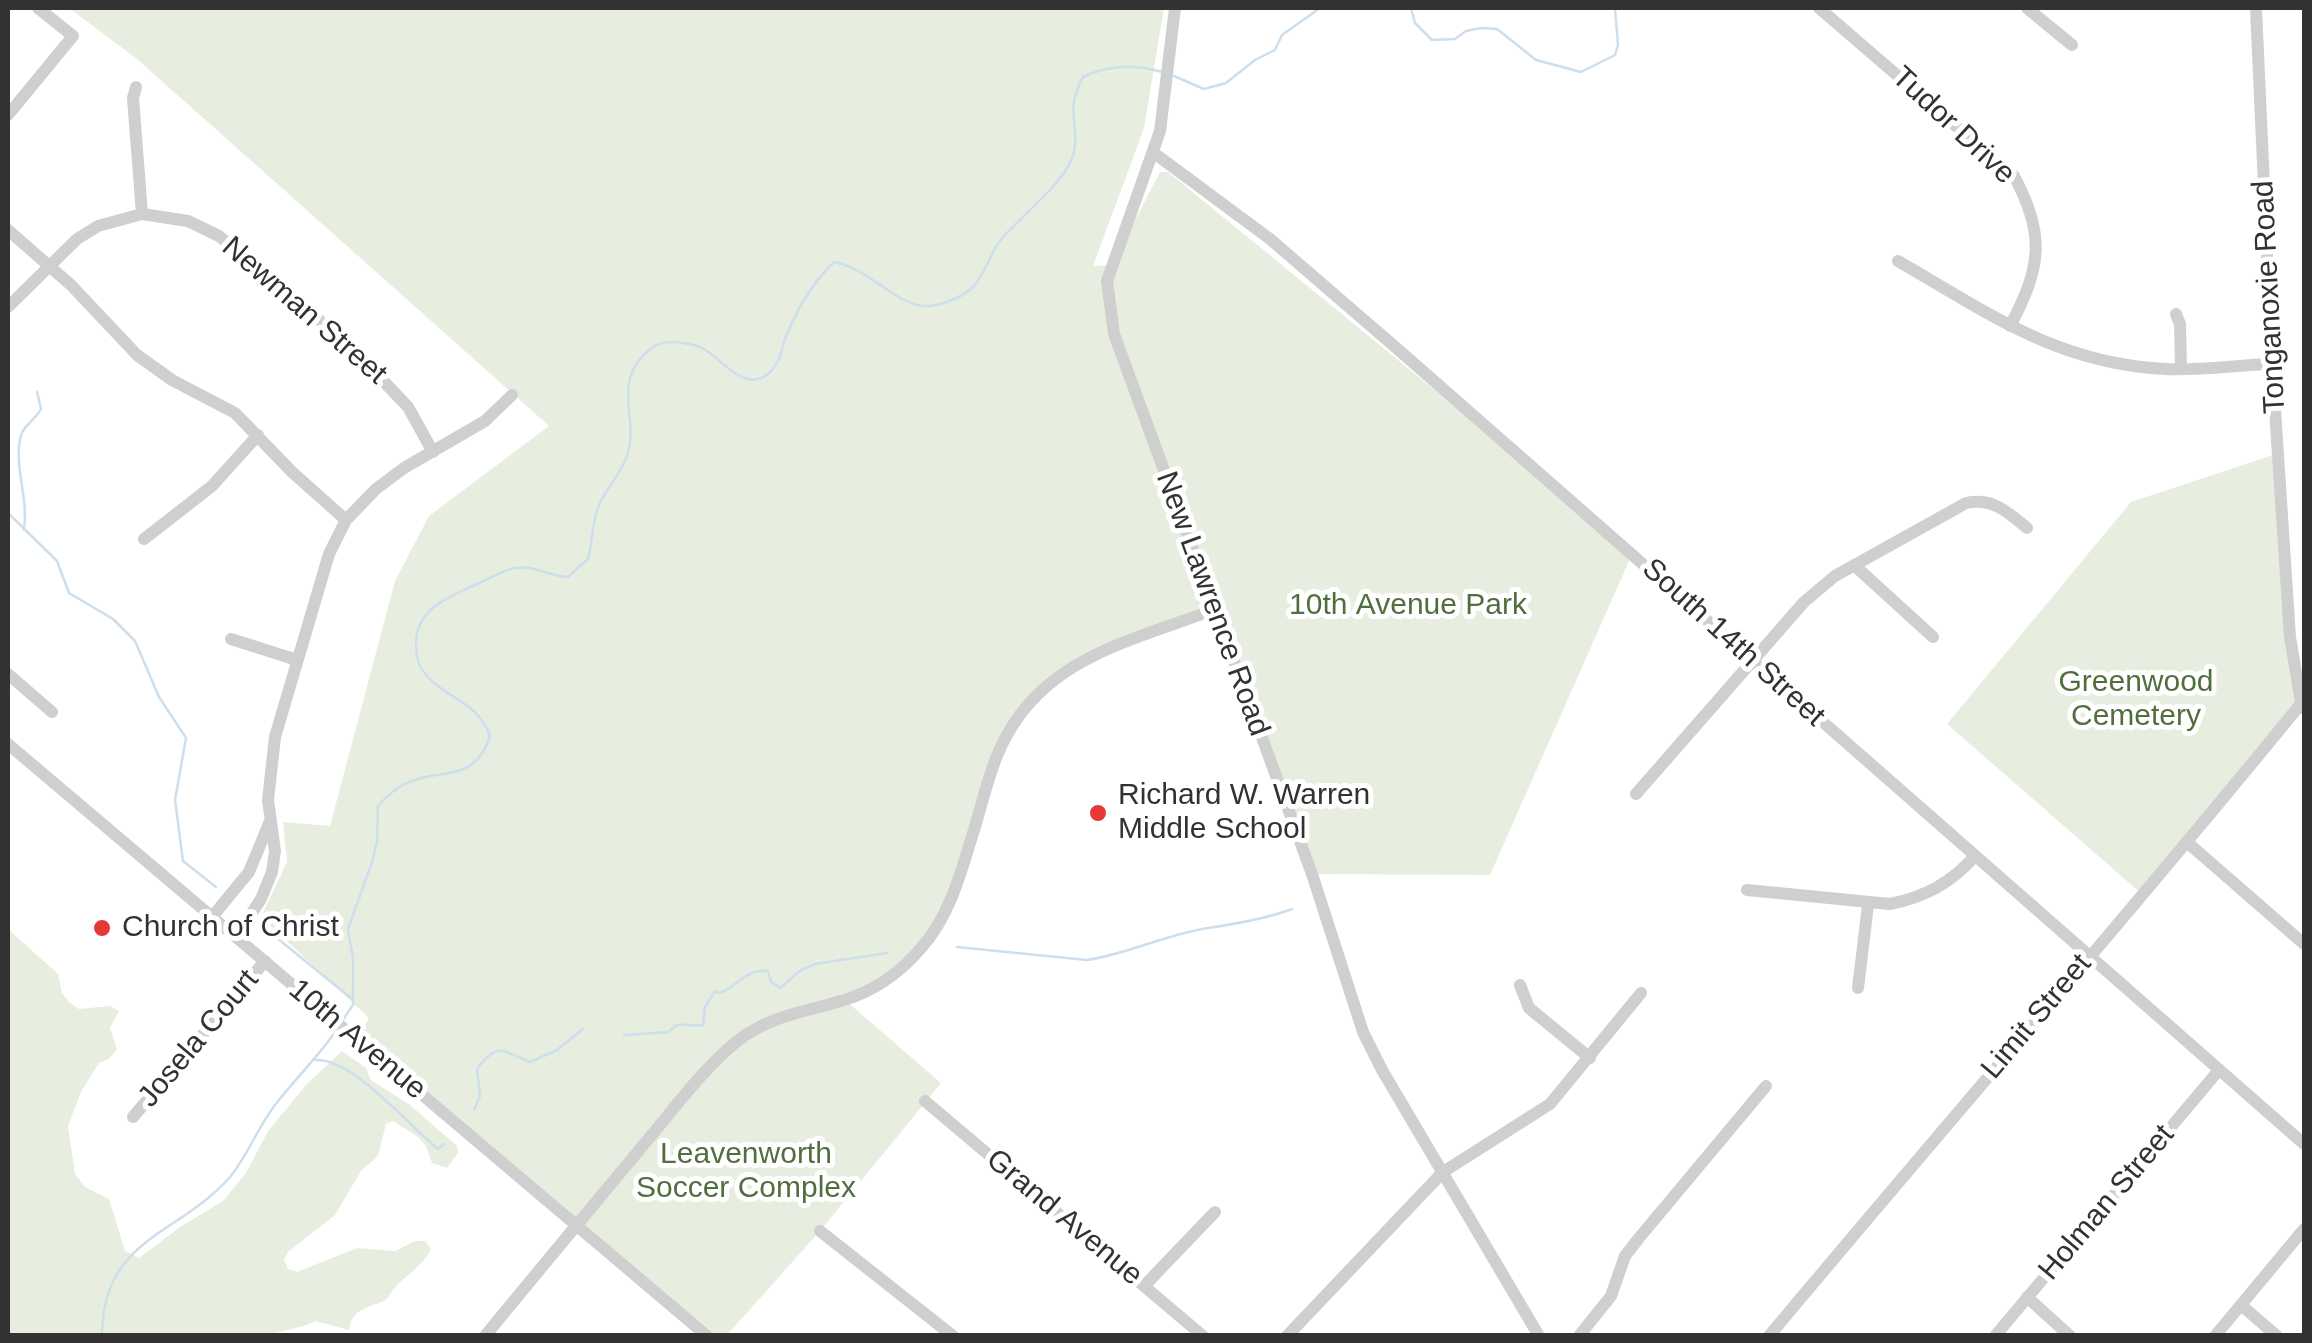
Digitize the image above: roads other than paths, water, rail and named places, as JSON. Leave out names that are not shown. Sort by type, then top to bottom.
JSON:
[{"type":"street","points":[[8,114],[73,36],[38,8]]},
{"type":"street","name":"New Lawrence Road","points":[[1174,8],[1166,99],[1154,152],[1112,266],[1107,295],[1114,334],[1312,874],[1363,1032],[1539,1336]]},
{"type":"street","name":"Tudor Drive","points":[[1819,8],[2014,176],[2030,205],[2037,255],[2024,300],[2010,326]]},
{"type":"street","points":[[2030,8],[2072,46]]},
{"type":"street","name":"Tonganoxie Road","points":[[2256,8],[2272,364],[2290,637],[2303,706]]},
{"type":"street","points":[[8,307],[77,240],[98,226],[142,214],[132,98],[136,87]]},
{"type":"street","name":"South 14th Street","points":[[1154,152],[1270,239],[1633,552],[1643,566],[2304,1144]]},
{"type":"street","name":"Newman Street","points":[[142,214],[188,220],[219,236],[350,346],[396,391],[418,421],[433,452]]},
{"type":"street","points":[[8,230],[71,286],[137,355],[172,380],[235,413],[346,520]]},
{"type":"street","points":[[1898,261],[2032,338],[2083,356],[2181,368],[2272,364]]},
{"type":"street","points":[[2176,314],[2180,324],[2181,368]]},
{"type":"street","points":[[236,937],[261,899],[272,872],[275,850],[270,818],[270,764],[328,554],[346,520],[390,479],[484,422],[512,395]]},
{"type":"street","points":[[144,539],[212,486],[258,435]]},
{"type":"street","points":[[1636,794],[1818,588],[1966,503],[1997,504],[2027,528]]},
{"type":"street","points":[[1854,565],[1933,637]]},
{"type":"street","points":[[485,1336],[734,1044],[778,1017],[874,988],[902,968],[923,946],[942,922],[952,897],[1000,750],[1027,706],[1047,685],[1102,650],[1213,610]]},
{"type":"street","points":[[231,639],[297,660]]},
{"type":"street","points":[[8,674],[52,712]]},
{"type":"street","name":"Limit Street","points":[[1769,1336],[2303,706]]},
{"type":"street","name":"10th Avenue","points":[[8,744],[707,1336]]},
{"type":"street","points":[[212,917],[249,872],[270,818]]},
{"type":"street","points":[[2188,843],[2304,944]]},
{"type":"street","points":[[1747,890],[1868,905],[1890,904],[1925,894],[1960,874],[1976,856]]},
{"type":"street","points":[[1858,988],[1868,905]]},
{"type":"street","name":"Josela Court","points":[[133,1117],[265,961]]},
{"type":"street","points":[[1520,985],[1530,1008],[1590,1058]]},
{"type":"street","points":[[1288,1336],[1443,1172],[1539,1114],[1590,1058],[1641,992]]},
{"type":"street","name":"Holman Street","points":[[1994,1336],[2219,1070]]},
{"type":"street","points":[[1579,1336],[1611,1296],[1625,1256],[1766,1086]]},
{"type":"street","name":"Grand Avenue","points":[[925,1102],[1202,1336]]},
{"type":"street","points":[[1144,1285],[1215,1212]]},
{"type":"street","points":[[2215,1336],[2304,1229]]},
{"type":"street","points":[[820,1231],[953,1336]]},
{"type":"street","points":[[2027,1297],[2070,1336]]},
{"type":"street","points":[[2241,1304],[2277,1336]]},
{"type":"waterway","points":[[1174,76],[1204,89],[1226,83],[1275,50],[1282,35],[1320,8]]},
{"type":"waterway","points":[[1411,8],[1415,23],[1432,40],[1455,39],[1466,31],[1482,28],[1497,29],[1536,60],[1581,72],[1615,55],[1615,8]]},
{"type":"waterway","points":[[342,1021],[353,1005],[353,959],[348,929],[377,842],[378,806],[389,794],[416,779],[464,769],[483,752],[490,736],[476,713],[437,685],[420,666],[416,643],[422,620],[447,598],[506,570],[528,568],[568,577],[588,559],[599,506],[628,453],[629,385],[640,360],[658,344],[686,343],[704,349],[743,378],[760,378],[776,364],[802,303],[834,262],[859,271],[901,298],[923,306],[963,295],[977,282],[1000,241],[1053,187],[1070,163],[1075,141],[1074,100],[1083,77],[1122,67],[1162,72]]},
{"type":"waterway","points":[[24,530],[19,447],[23,431],[41,409],[37,392]]},
{"type":"waterway","points":[[8,513],[57,561],[69,593],[113,619],[135,641],[159,697],[186,738],[175,800],[183,861],[216,887]]},
{"type":"waterway","points":[[957,947],[1087,960],[1292,909]]},
{"type":"waterway","points":[[261,925],[352,999]]},
{"type":"waterway","points":[[624,1035],[669,1032],[681,1024],[703,1025],[705,1007],[715,991],[720,993],[754,972],[768,971],[771,982],[780,988],[815,964],[887,953]]},
{"type":"waterway","points":[[102,1336],[105,1303],[129,1258],[210,1197],[230,1177],[275,1105],[338,1028]]},
{"type":"waterway","points":[[474,1110],[480,1096],[477,1069],[491,1054],[507,1052],[530,1062],[557,1050],[583,1029]]},
{"type":"waterway","points":[[315,1060],[346,1069],[438,1149],[444,1144]]},
{"type":"place","name":"Richard W. Warren Middle School","points":[[1098,813]]},
{"type":"place","name":"Church of Christ","points":[[102,928]]},
{"type":"park label","name":"10th Avenue Park","points":[[1408,606]]},
{"type":"park label","name":"Greenwood Cemetery","points":[[2136,700]]},
{"type":"park label","name":"Leavenworth Soccer Complex","points":[[746,1172]]}]
